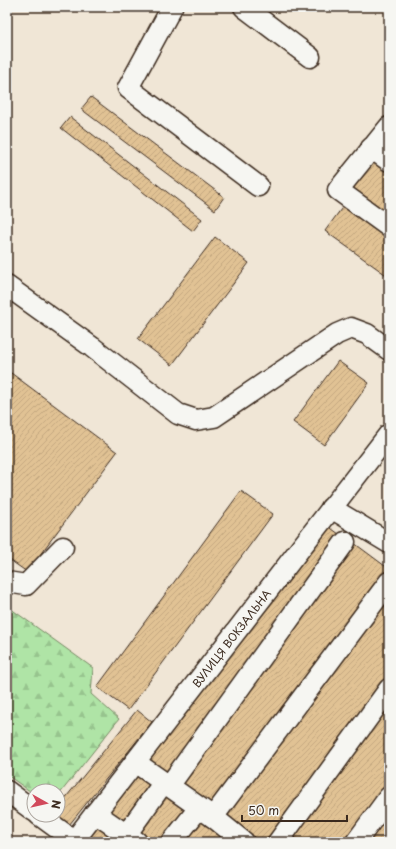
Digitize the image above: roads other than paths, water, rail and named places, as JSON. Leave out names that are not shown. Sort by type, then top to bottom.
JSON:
[{"type":"street","points":[[172,7],[128,88],[258,186]]},
{"type":"street","points":[[244,7],[310,57]]},
{"type":"street","points":[[389,127],[338,190],[389,227]]},
{"type":"street","points":[[372,148],[389,161]]},
{"type":"street","points":[[7,286],[92,347],[178,414],[196,420],[214,417],[337,334],[351,328],[367,334],[389,350]]},
{"type":"street","name":"ВУЛИЦЯ ВОКЗАЛЬНА","points":[[74,842],[389,434]]},
{"type":"street","points":[[331,508],[389,543]]},
{"type":"street","points":[[95,813],[132,839],[167,784],[345,542]]},
{"type":"street","points":[[7,582],[26,586],[63,547]]},
{"type":"street","points":[[172,842],[206,812],[389,582]]},
{"type":"street","points":[[278,842],[389,689]]},
{"type":"street","points":[[135,762],[206,812],[236,840]]},
{"type":"street","points":[[7,791],[26,805]]},
{"type":"street","points":[[356,842],[389,797]]},
{"type":"street","points":[[49,823],[74,842]]}]
